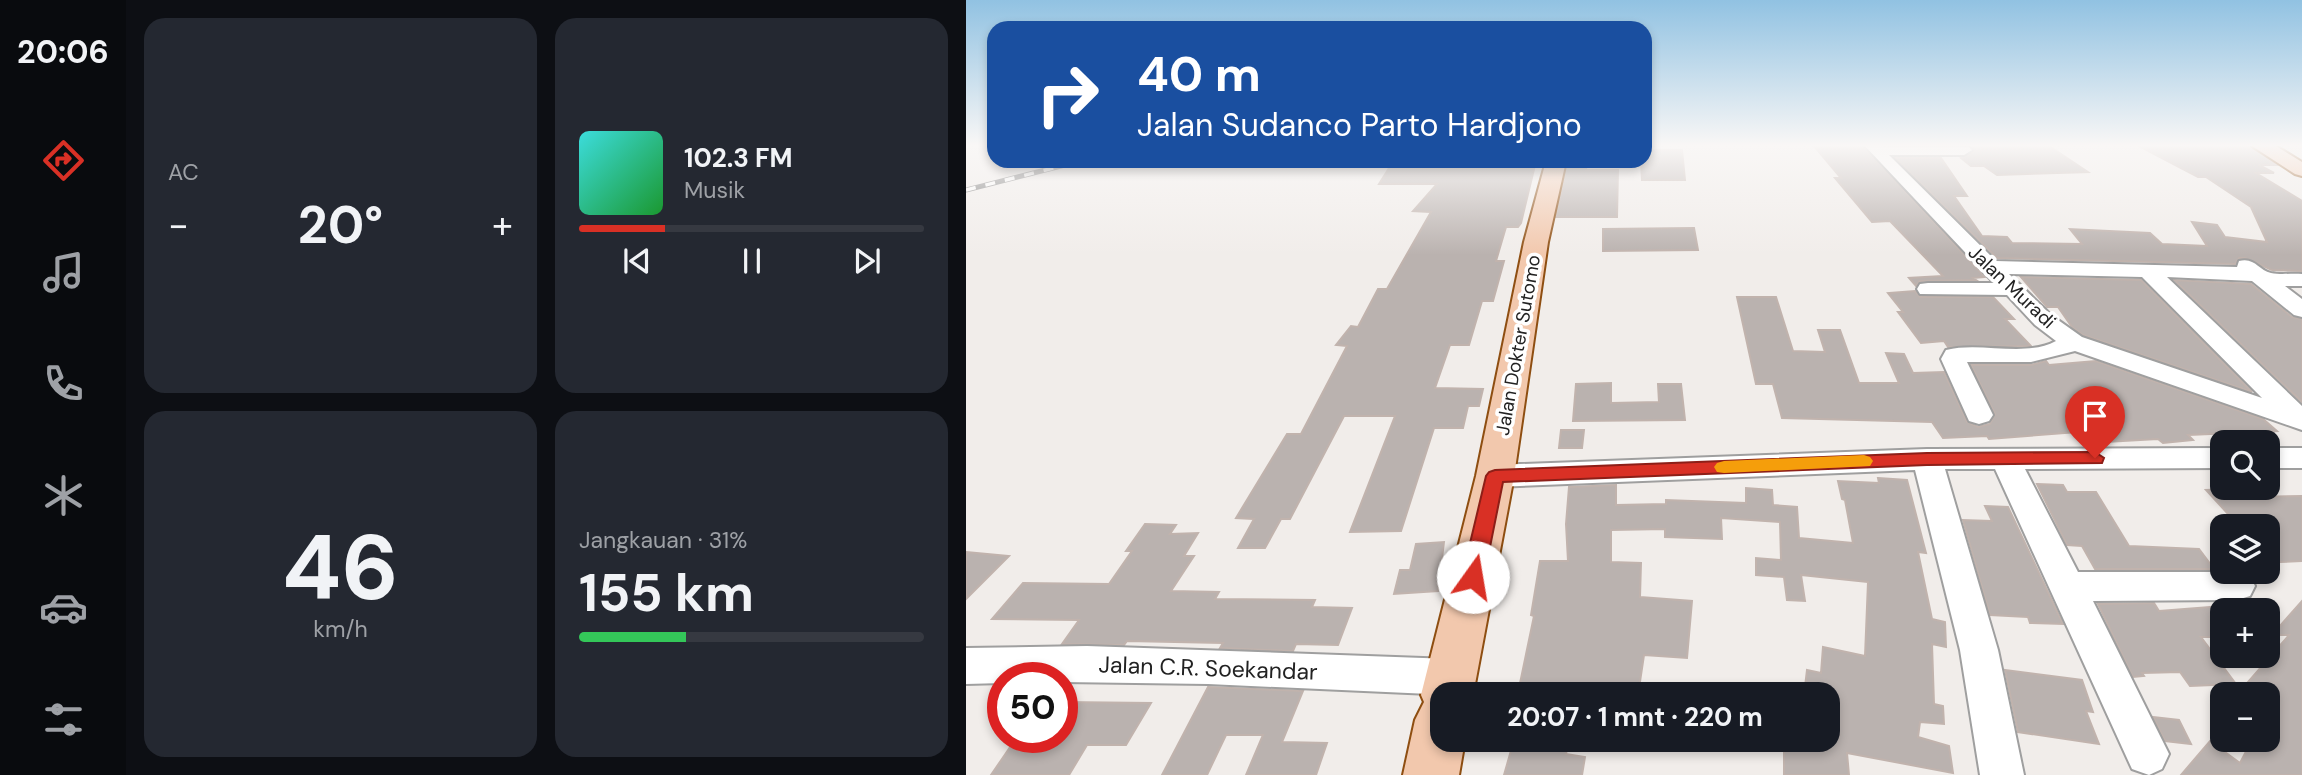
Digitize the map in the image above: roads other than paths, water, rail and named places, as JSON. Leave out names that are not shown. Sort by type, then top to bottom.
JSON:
[{"type":"main road","name":"Jalan Dokter Sutomo","points":[[1450,682],[1495,476],[1536,242],[1551,182]]},
{"type":"main road","name":"Jalan Dokter Sutomo","points":[[1431,775],[1436,752]]},
{"type":"street","name":"Jalan Muradi","points":[[1907,182],[2043,320],[2073,342],[2302,421]]},
{"type":"street","points":[[1992,267],[2254,272],[2302,280]]},
{"type":"street","points":[[2149,272],[2302,421]]},
{"type":"street","points":[[2254,272],[2302,310]]},
{"type":"street","points":[[1928,289],[2013,289]]},
{"type":"street","points":[[1979,415],[1952,359],[1955,355],[2061,350],[2073,342]]},
{"type":"street","points":[[1495,476],[1927,459],[2210,458]]},
{"type":"street","points":[[2280,458],[2302,458]]},
{"type":"street","points":[[1927,459],[1979,650],[2002,775]]},
{"type":"street","points":[[2006,460],[2147,754]]},
{"type":"street","points":[[2068,587],[2237,586]]},
{"type":"street","name":"Jalan C.R. Soekandar","points":[[966,666],[1103,664],[1430,695]]},
{"type":"railway","points":[[966,190],[997,182]]}]
